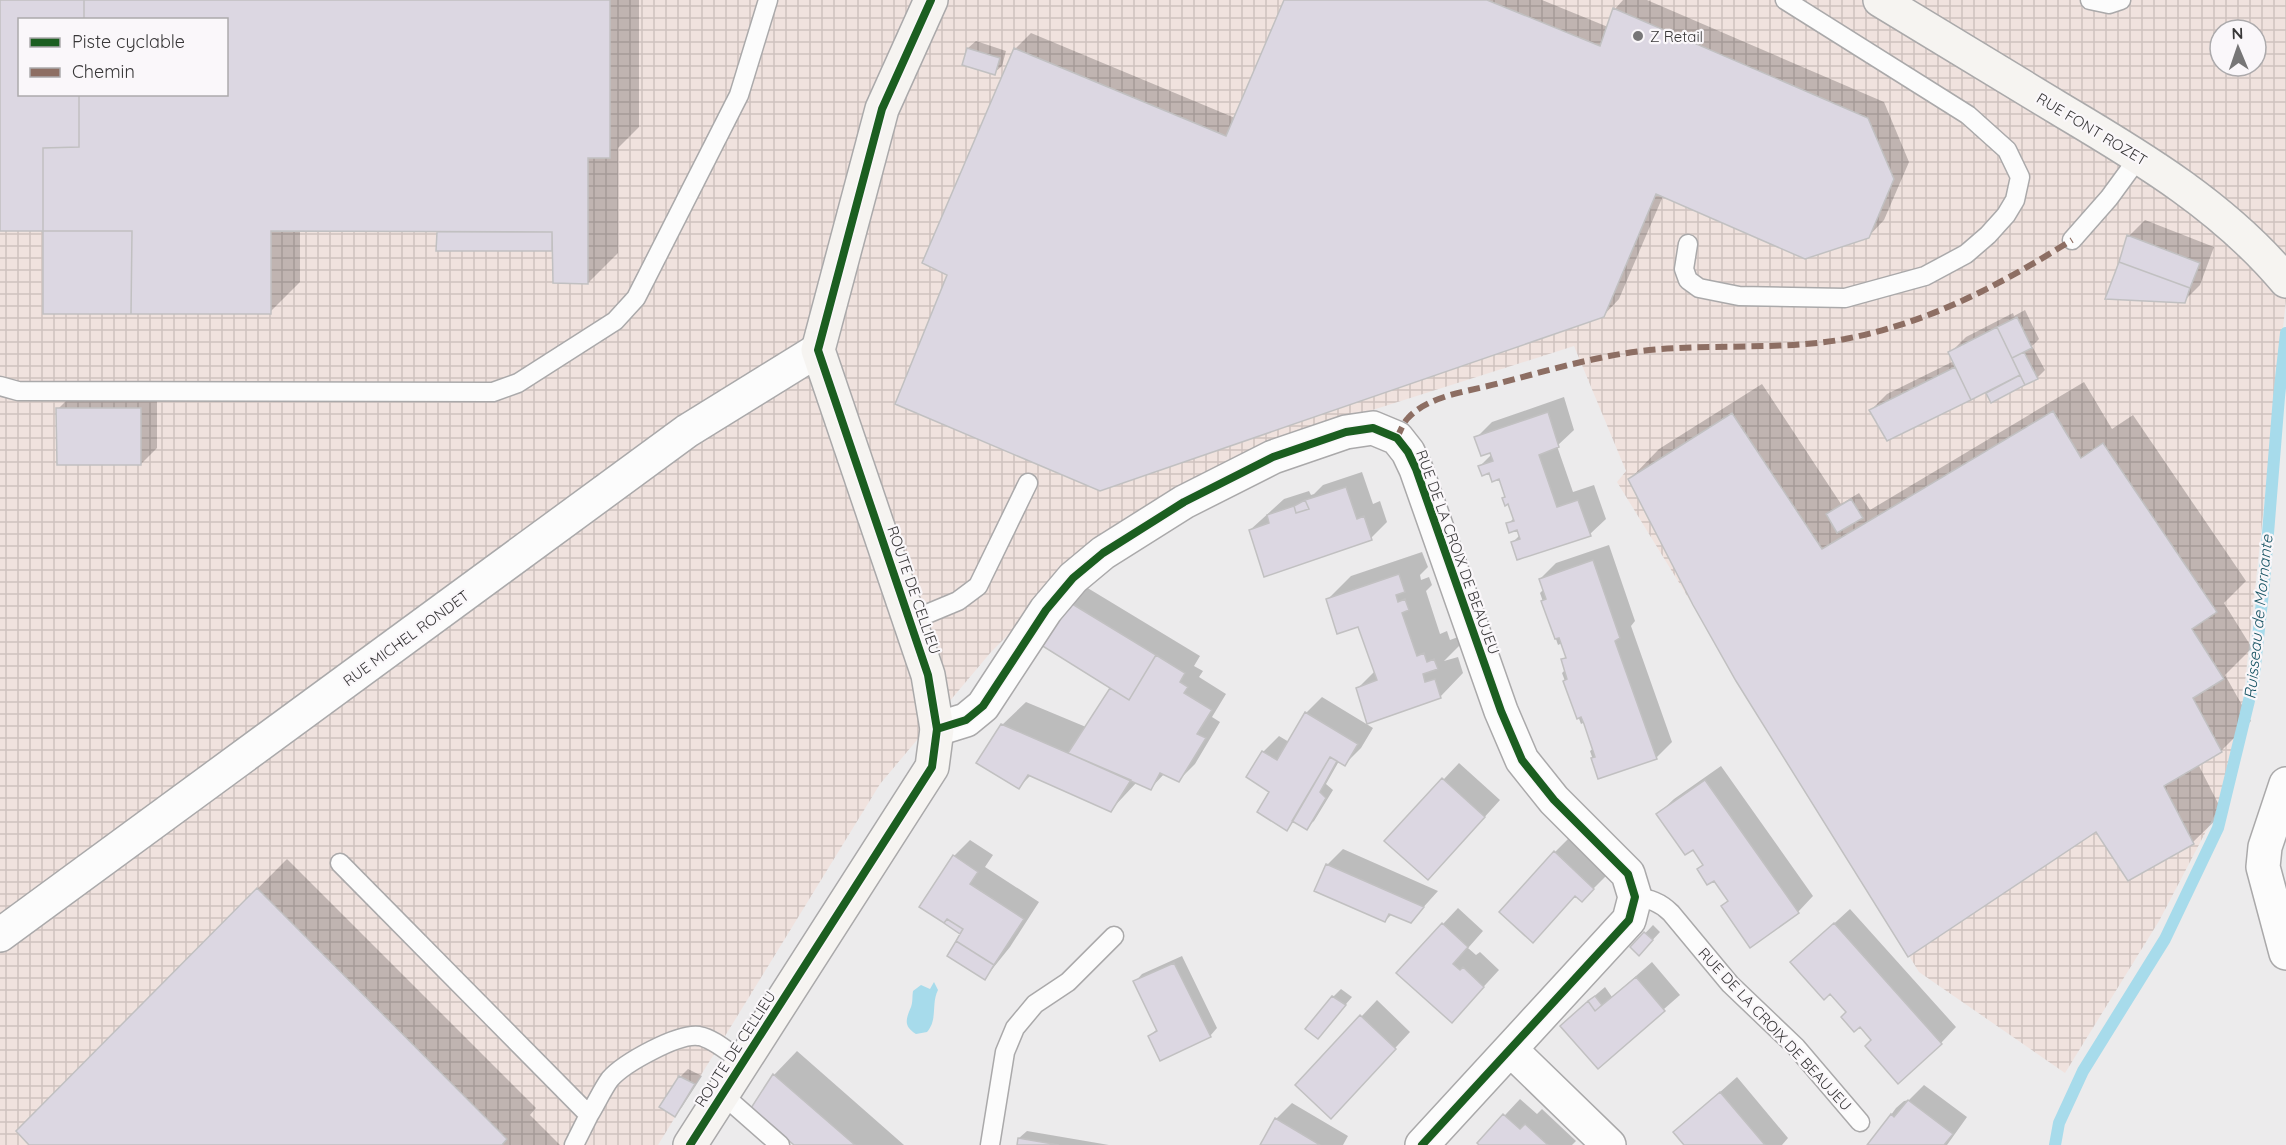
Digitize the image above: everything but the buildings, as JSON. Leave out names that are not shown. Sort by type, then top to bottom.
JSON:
[{"type":"street","points":[[818,350],[882,109],[931,0]]},
{"type":"street","name":"RUE FONT ROZET","points":[[1880,0],[2139,157],[2186,188],[2235,228],[2283,278]]},
{"type":"street","name":"ROUTE DE CELLIEU","points":[[690,1145],[932,768],[937,729],[928,675],[818,350]]},
{"type":"street","name":"RUE MICHEL RONDET","points":[[2,929],[687,431],[818,350]]},
{"type":"street","name":"RUE DE LA CROIX DE BEAUJEU","points":[[937,729],[966,720],[983,706],[1046,610],[1073,578],[1103,553],[1184,502],[1273,457],[1346,432],[1373,428],[1397,438],[1408,452],[1416,469],[1501,711],[1522,759],[1554,800],[1628,874],[1635,897]]},
{"type":"street","points":[[2286,784],[2265,847],[2263,867],[2286,953]]},
{"type":"street","points":[[1422,1145],[1629,920],[1635,897]]},
{"type":"street","points":[[1511,1050],[1609,1145]]},
{"type":"lane","points":[[0,386],[18,391],[493,392],[518,383],[615,321],[636,298],[739,95],[768,0]]},
{"type":"lane","points":[[1688,244],[1684,269],[1688,280],[1699,288],[1739,296],[1845,298],[1925,276],[1966,254],[1988,235],[2006,215],[2015,200],[2020,177],[2007,150],[1968,115],[1785,0]]},
{"type":"lane","points":[[2090,0],[2109,4],[2121,0]]},
{"type":"lane","points":[[2072,240],[2109,198],[2139,157]]},
{"type":"lane","points":[[910,621],[958,602],[978,586],[1028,483]]},
{"type":"lane","points":[[340,863],[589,1115]]},
{"type":"lane","name":"RUE DE LA CROIX DE BEAUJEU","points":[[1635,897],[1652,900],[1664,906],[1730,984],[1796,1047],[1860,1122]]},
{"type":"lane","points":[[990,1145],[1005,1052],[1015,1028],[1035,1004],[1068,982],[1114,936]]},
{"type":"lane","points":[[574,1145],[609,1080],[629,1062],[683,1037],[699,1036],[712,1041],[743,1062]]},
{"type":"lane","name":"ROUTE DE CELLIEU","points":[[722,1094],[780,1145]]},
{"type":"shaded area","points":[[0,0],[2286,0],[2286,300],[2235,776],[2159,921],[2065,1073],[1919,972],[1617,482],[1626,471],[1574,346],[1319,427],[1127,516],[991,652],[880,784],[658,1145],[0,1145]]},
{"type":"water","points":[[934,982],[938,990],[932,1022],[927,1032],[916,1034],[907,1025],[913,991],[921,985],[930,989]]},
{"type":"waterway","name":"Ruisseau de Mornante","points":[[2055,1145],[2059,1123],[2083,1071],[2165,939],[2218,828],[2253,684],[2286,333]]},
{"type":"marked path","points":[[1397,438],[1408,418],[1417,410],[1439,399],[1587,361],[1666,349],[1820,343],[1876,332],[1935,313],[1991,287],[2072,240]]},
{"type":"cycle path","points":[[690,1145],[932,767],[937,729],[928,675],[818,350],[882,109],[931,0]]},
{"type":"cycle path","points":[[937,729],[966,720],[983,706],[1046,610],[1073,578],[1103,553],[1184,502],[1273,457],[1346,432],[1373,428],[1397,438],[1408,452],[1416,469],[1501,711],[1522,760],[1554,800],[1628,874],[1635,897],[1629,920],[1422,1145]]},
{"type":"place","name":"Z Retail","points":[[1638,36]]}]
